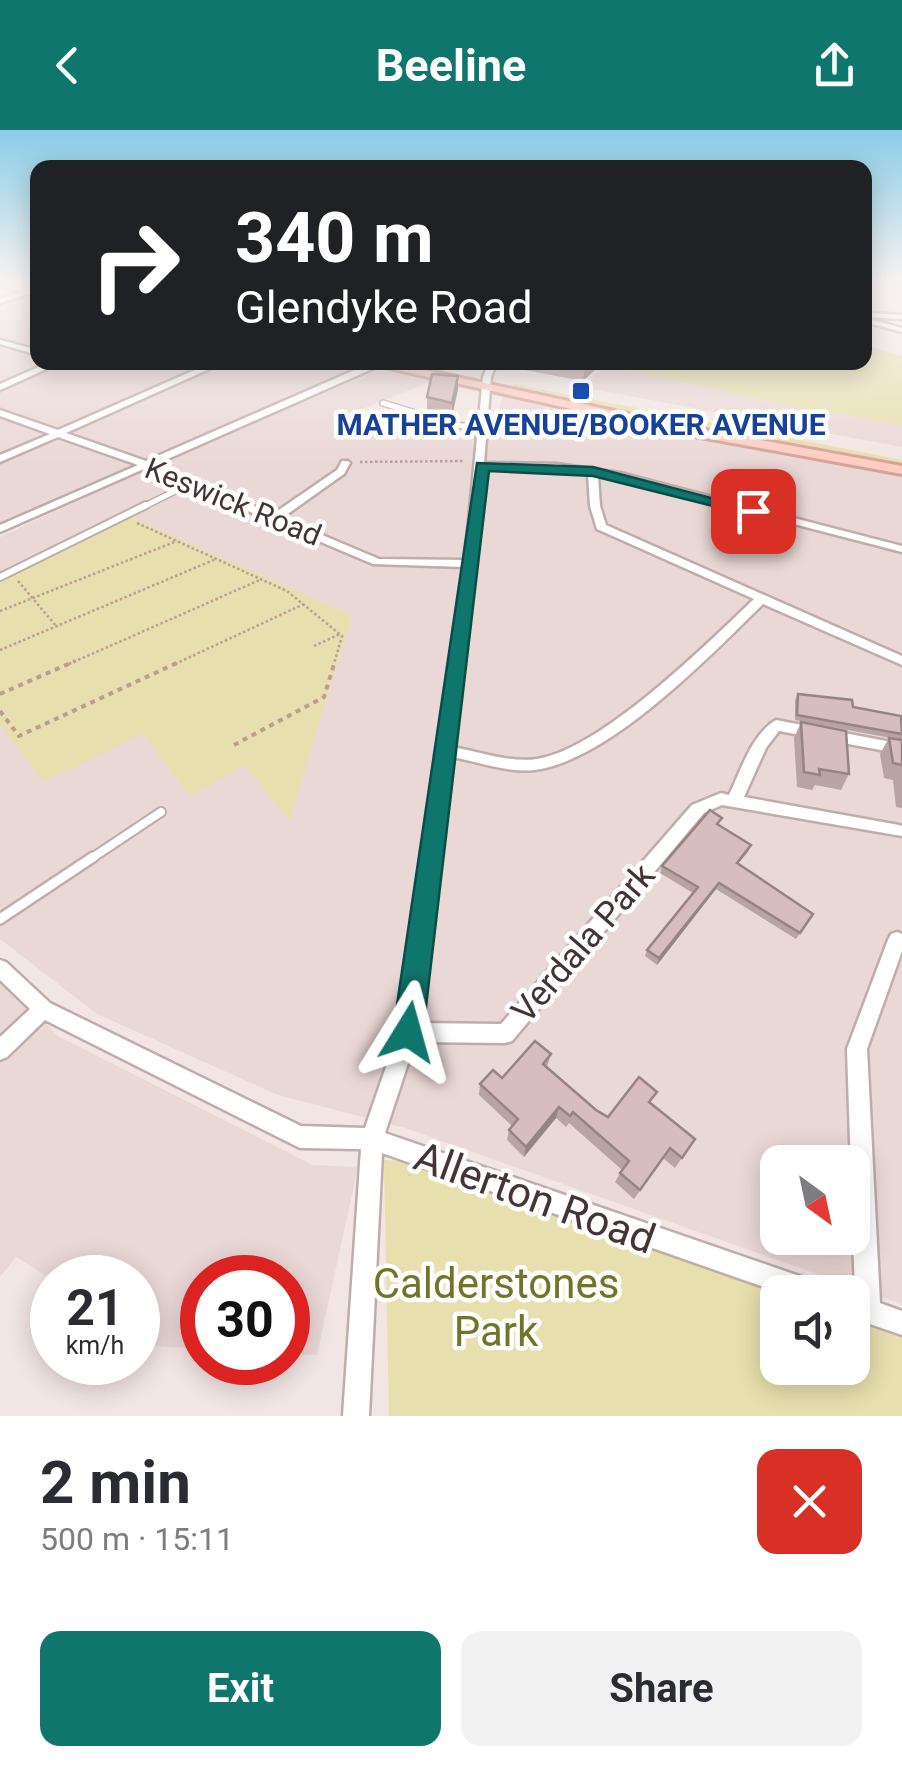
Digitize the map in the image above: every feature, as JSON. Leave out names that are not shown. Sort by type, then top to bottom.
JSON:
[{"type":"main road","points":[[415,370],[902,460]]},
{"type":"main road","points":[[447,370],[684,430],[902,470]]},
{"type":"street","points":[[0,387],[39,370]]},
{"type":"street","points":[[0,459],[203,370]]},
{"type":"street","points":[[0,529],[356,370]]},
{"type":"street","points":[[356,1416],[372,1139],[408,1032],[470,564],[491,370]]},
{"type":"street","name":"Keswick Road","points":[[0,414],[144,464],[377,562],[470,564]]},
{"type":"street","points":[[275,518],[341,472],[345,463]]},
{"type":"street","points":[[482,464],[593,472],[902,550]]},
{"type":"street","points":[[593,472],[601,527],[902,660]]},
{"type":"street","points":[[446,751],[536,765],[576,754],[697,661],[762,598]]},
{"type":"street","points":[[899,830],[735,799],[760,746],[776,725],[902,749]]},
{"type":"street","name":"Verdala Park","points":[[408,1032],[504,1034],[698,809],[721,799],[735,799]]},
{"type":"street","points":[[860,1275],[857,1049],[898,940]]},
{"type":"street","name":"Allerton Road","points":[[0,968],[42,1009],[300,1137],[372,1139],[762,1275]]},
{"type":"street","points":[[0,1050],[42,1009]]},
{"type":"street","points":[[870,1312],[902,1323]]},
{"type":"lane","points":[[383,403],[454,424],[485,428]]},
{"type":"lane","points":[[0,576],[187,485]]},
{"type":"lane","points":[[0,919],[161,812]]},
{"type":"path","points":[[345,463],[482,464]]},
{"type":"path","points":[[124,517],[262,579],[304,604],[340,634]]},
{"type":"path","points":[[0,610],[178,541]]},
{"type":"path","points":[[0,650],[217,558]]},
{"type":"path","points":[[10,572],[57,627]]},
{"type":"path","points":[[0,694],[262,579]]},
{"type":"path","points":[[0,711],[19,736],[304,604]]},
{"type":"path","points":[[314,646],[340,634]]},
{"type":"path","points":[[234,745],[324,697],[340,634]]},
{"type":"shaded area","points":[[0,344],[30,344],[30,370],[354,370],[220,426],[0,526]]},
{"type":"shaded area","points":[[379,370],[432,381],[345,416],[493,432],[503,395],[902,474],[902,1304],[870,1293],[870,1275],[820,1275],[764,1255],[870,1255],[870,1145],[760,1145],[760,1254],[405,1128],[278,1095],[97,1014],[0,939],[0,725],[143,733],[191,797],[244,764],[290,820],[352,616],[129,516],[197,481],[158,464]]},
{"type":"shaded area","points":[[601,370],[624,370],[902,425],[902,447],[582,387]]},
{"type":"shaded area","points":[[139,472],[177,488],[0,573],[0,537]]},
{"type":"shaded area","points":[[0,979],[58,1036],[313,1165],[358,1167],[317,1355],[310,1355],[310,1255],[180,1255],[180,1348],[160,1346],[160,1255],[30,1255],[30,1266],[16,1257],[0,1277]]},
{"type":"green space","points":[[872,347],[902,356],[902,425],[622,370],[872,370]]},
{"type":"green space","points":[[514,384],[902,460],[902,467],[514,389]]},
{"type":"green space","points":[[125,514],[352,616],[290,821],[244,765],[191,797],[143,734],[44,782],[0,725],[0,573]]},
{"type":"green space","name":"Calderstones Park","points":[[384,1160],[399,1161],[760,1284],[760,1385],[870,1385],[870,1322],[902,1333],[902,1416],[389,1416]]},
{"type":"building","points":[[432,374],[458,376],[452,403],[427,397]]},
{"type":"building","points":[[798,694],[852,700],[853,707],[901,716],[902,734],[797,715]]},
{"type":"building","points":[[801,722],[846,731],[849,774],[819,769],[820,775],[804,772]]},
{"type":"building","points":[[889,738],[902,740],[902,765],[893,763]]},
{"type":"building","points":[[710,810],[722,818],[717,824],[751,845],[737,863],[813,914],[800,933],[719,883],[659,958],[647,950],[698,887],[662,866]]},
{"type":"building","points":[[535,1041],[551,1054],[543,1064],[608,1117],[639,1077],[657,1092],[649,1102],[695,1139],[682,1158],[670,1148],[640,1190],[620,1173],[629,1161],[573,1112],[570,1116],[559,1107],[526,1147],[509,1130],[518,1119],[480,1084],[493,1070],[502,1078]]},
{"type":"place","name":"MATHER AVENUE/BOOKER AVENUE","points":[[581,391]]},
{"type":"route","points":[[408,1032],[482,466],[557,468],[620,476],[753,511]]}]
